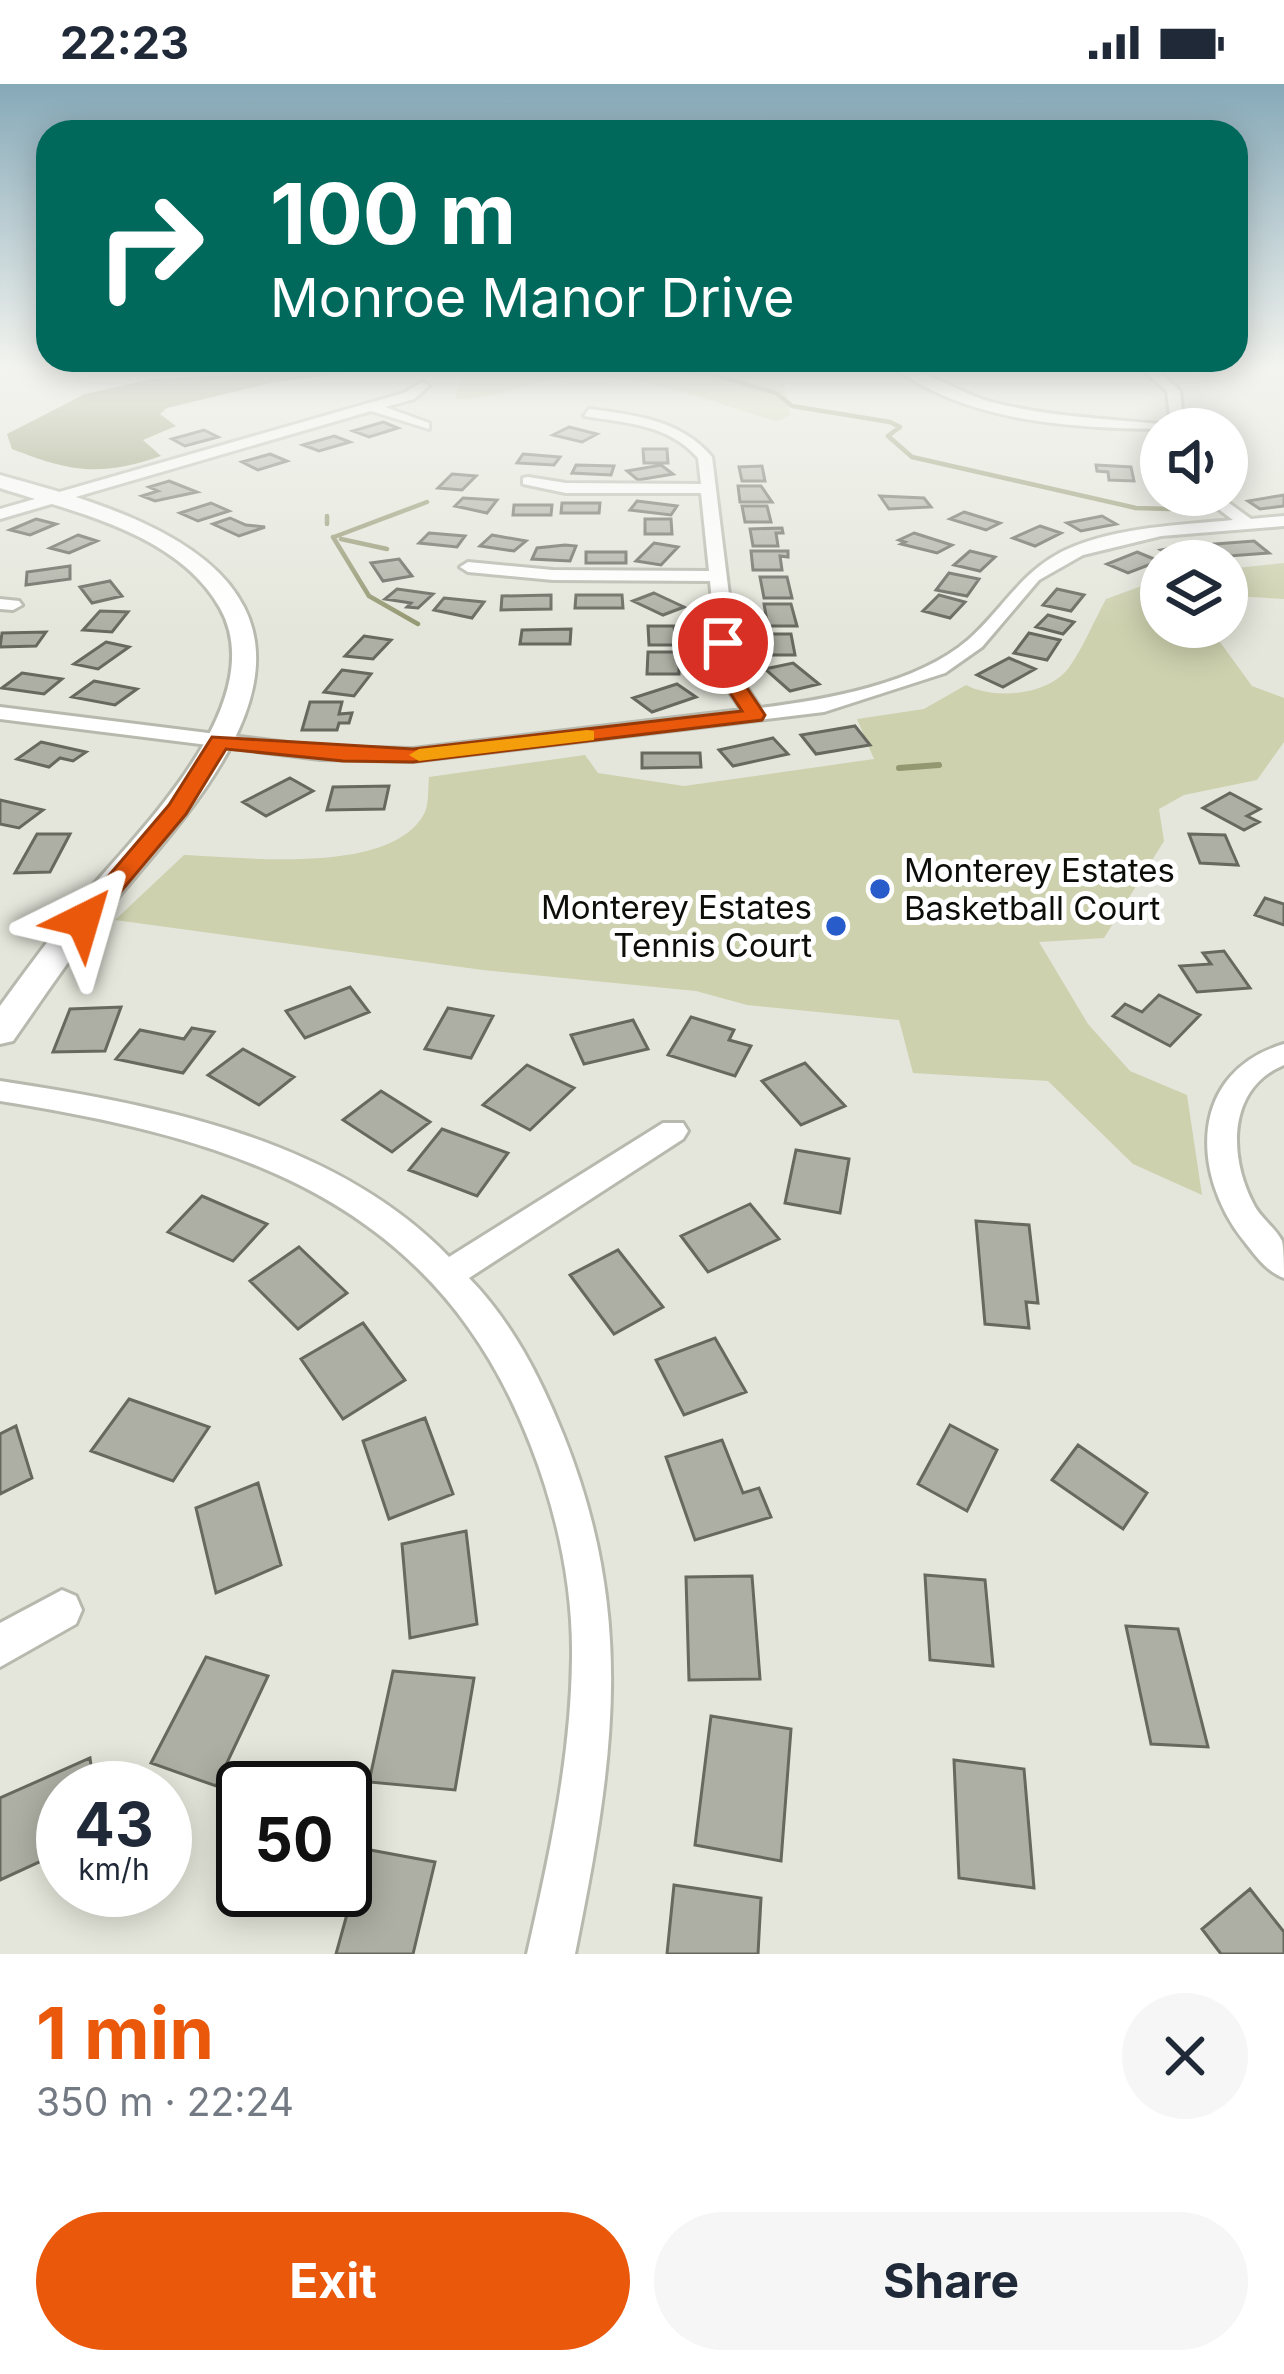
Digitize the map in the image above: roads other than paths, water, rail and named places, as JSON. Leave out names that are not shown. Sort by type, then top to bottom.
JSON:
[{"type":"main road","points":[[0,461],[59,496],[164,545],[226,596],[240,626],[244,656],[240,688],[220,742],[178,809],[102,895],[0,1032]]},
{"type":"main road","points":[[0,482],[59,496]]},
{"type":"street","points":[[0,514],[210,453]]},
{"type":"street","points":[[701,453],[729,676],[755,715]]},
{"type":"street","points":[[528,481],[566,488],[709,489]]},
{"type":"street","points":[[1237,516],[1248,524]]},
{"type":"street","points":[[0,713],[343,755],[413,755],[755,715],[867,696],[938,669],[975,643],[1033,576],[1077,551],[1148,533],[1284,521]]},
{"type":"street","points":[[468,567],[553,575],[717,576]]},
{"type":"street","points":[[1284,1054],[1246,1072],[1233,1088],[1220,1146],[1239,1209],[1284,1264]]},
{"type":"street","points":[[0,1091],[171,1120],[274,1154],[372,1207],[451,1273],[506,1346],[545,1420],[578,1533],[593,1658],[580,1819],[551,1954]]},
{"type":"street","points":[[451,1273],[673,1131]]},
{"type":"street","points":[[0,1646],[62,1610]]},
{"type":"waterway","points":[[908,453],[1140,508]]},
{"type":"waterway","points":[[334,537],[427,502]]},
{"type":"waterway","points":[[327,516],[327,524]]},
{"type":"waterway","points":[[333,537],[369,596],[418,624]]},
{"type":"waterway","points":[[341,539],[387,549]]},
{"type":"waterway","points":[[899,768],[939,765]]},
{"type":"place","name":"Monterey Estates Basketball Court","points":[[880,889]]},
{"type":"place","name":"Monterey Estates Tennis Court","points":[[836,926]]}]
